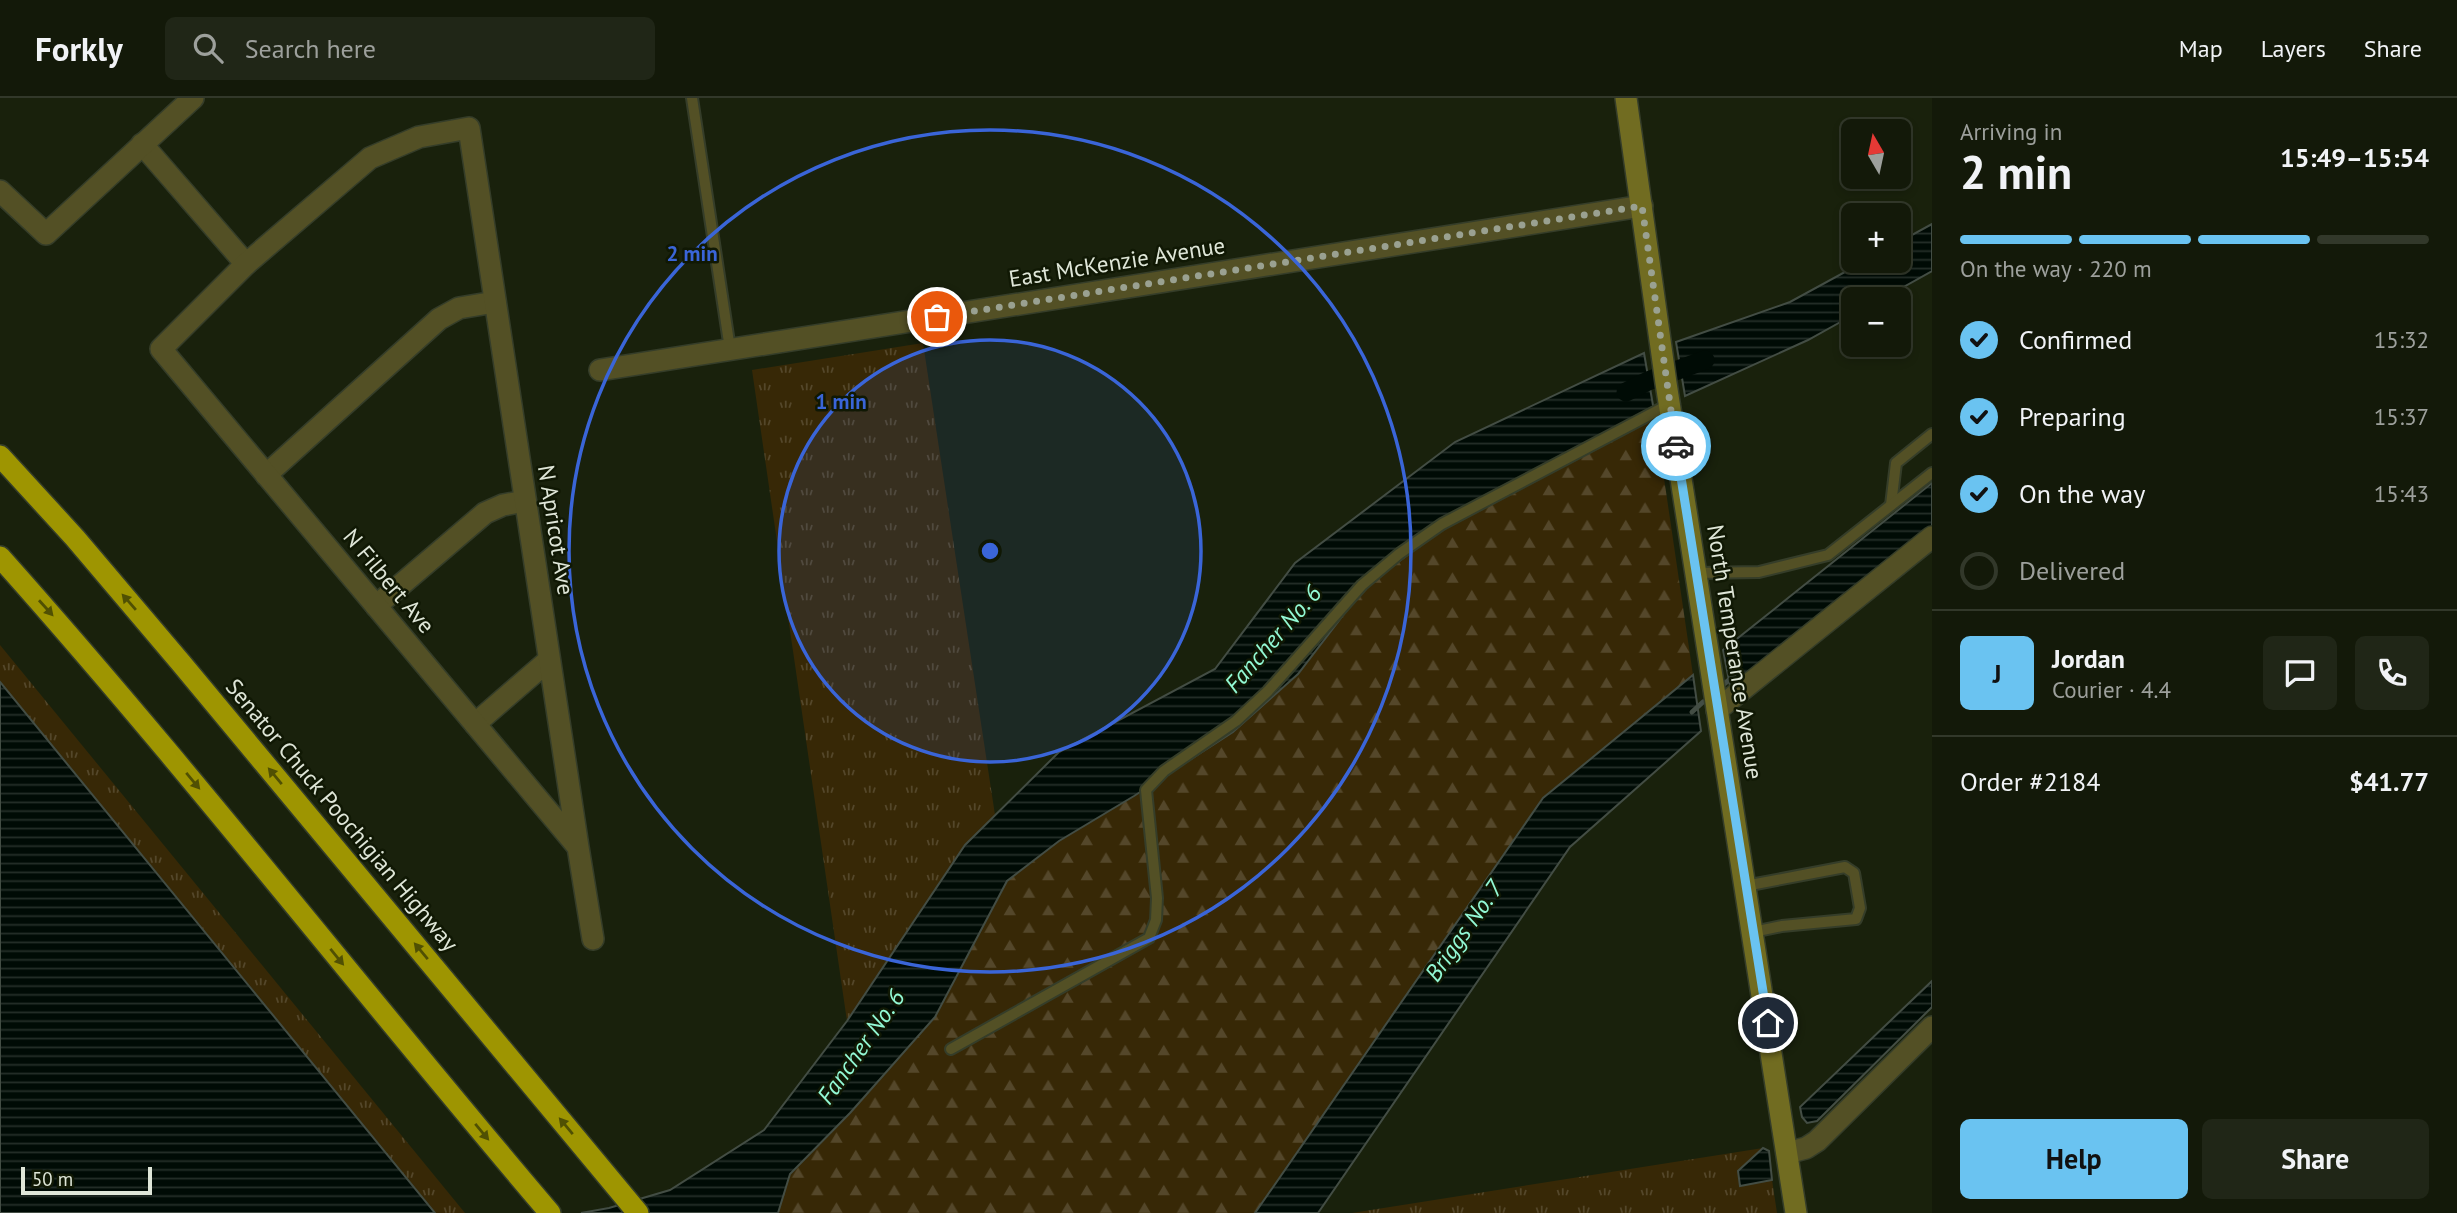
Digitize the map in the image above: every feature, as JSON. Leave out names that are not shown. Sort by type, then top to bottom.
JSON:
[{"type":"highway","name":"Senator Chuck Poochigian Highway","points":[[0,456],[75,538],[181,663],[638,1213]]},
{"type":"highway","points":[[0,557],[71,636],[208,798],[550,1213]]},
{"type":"main road","name":"North Temperance Avenue","points":[[1626,98],[1666,383],[1796,1213]]},
{"type":"street","points":[[0,191],[46,234],[193,98]]},
{"type":"street","name":"N Apricot Ave","points":[[246,264],[369,158],[419,137],[469,128],[593,939]]},
{"type":"street","points":[[142,144],[246,264]]},
{"type":"street","name":"East McKenzie Avenue","points":[[600,370],[1642,206]]},
{"type":"street","name":"N Filbert Ave","points":[[246,264],[161,349],[578,847]]},
{"type":"street","points":[[266,475],[439,319],[459,308],[495,302]]},
{"type":"street","points":[[376,606],[485,513],[503,505],[525,501]]},
{"type":"street","points":[[1717,710],[1932,537]]},
{"type":"street","points":[[475,724],[549,660]]},
{"type":"street","points":[[1787,1153],[1806,1149],[1817,1142],[1932,1027]]},
{"type":"lane","points":[[692,98],[730,349]]},
{"type":"lane","points":[[951,1049],[1149,938],[1156,920],[1157,898],[1146,790],[1164,771],[1236,722],[1268,691],[1362,585],[1399,554],[1442,524],[1670,404]]},
{"type":"lane","points":[[1891,505],[1896,463],[1932,434]]},
{"type":"lane","points":[[1696,573],[1759,572],[1828,555],[1932,473]]},
{"type":"lane","points":[[1745,886],[1845,867],[1854,873],[1860,908],[1856,919],[1782,926],[1753,932]]},
{"type":"green space","points":[[923,343],[995,815],[965,845],[847,1021],[752,370]]},
{"type":"green space","points":[[1655,417],[1693,675],[1543,798],[1255,1213],[778,1213],[790,1174],[850,1113],[935,1017],[1007,881],[1059,841],[1233,732],[1364,588],[1447,525]]},
{"type":"green space","points":[[0,645],[465,1213],[435,1213],[0,682]]},
{"type":"green space","points":[[1763,1148],[1738,1170],[1740,1185],[1772,1180],[1777,1213],[1352,1213]]},
{"type":"water","points":[[1932,224],[1932,271],[1903,287],[1841,287],[1841,322],[1808,340],[1685,396],[1676,342],[1790,302],[1843,273],[1911,273],[1911,235]]},
{"type":"water","points":[[1644,353],[1655,417],[1447,525],[1364,588],[1298,674],[1233,732],[1059,841],[1007,881],[935,1017],[850,1113],[790,1174],[778,1213],[581,1213],[609,1208],[670,1190],[764,1130],[847,1021],[965,845],[1059,752],[1215,669],[1295,563],[1455,442]]},
{"type":"water","points":[[1932,483],[1932,539],[1733,701],[1723,650]]},
{"type":"water","points":[[1693,675],[1701,731],[1570,847],[1318,1213],[1255,1213],[1543,798]]},
{"type":"water","points":[[0,682],[435,1213],[0,1213]]},
{"type":"water","points":[[1932,981],[1932,1007],[1817,1121],[1807,1123],[1802,1117],[1800,1107]]},
{"type":"water","points":[[1763,1148],[1769,1151],[1772,1180],[1740,1186],[1738,1171]]},
{"type":"waterway","name":"Fancher No. 6","points":[[1626,392],[1705,360]]},
{"type":"waterway","name":"Briggs No. 7","points":[[1724,684],[1734,676]]},
{"type":"waterway","name":"Briggs No. 7","points":[[1692,712],[1703,702]]},
{"type":"way so far","points":[[937,317],[1642,206],[1676,446]]},
{"type":"route","points":[[1676,446],[1768,1023]]}]
